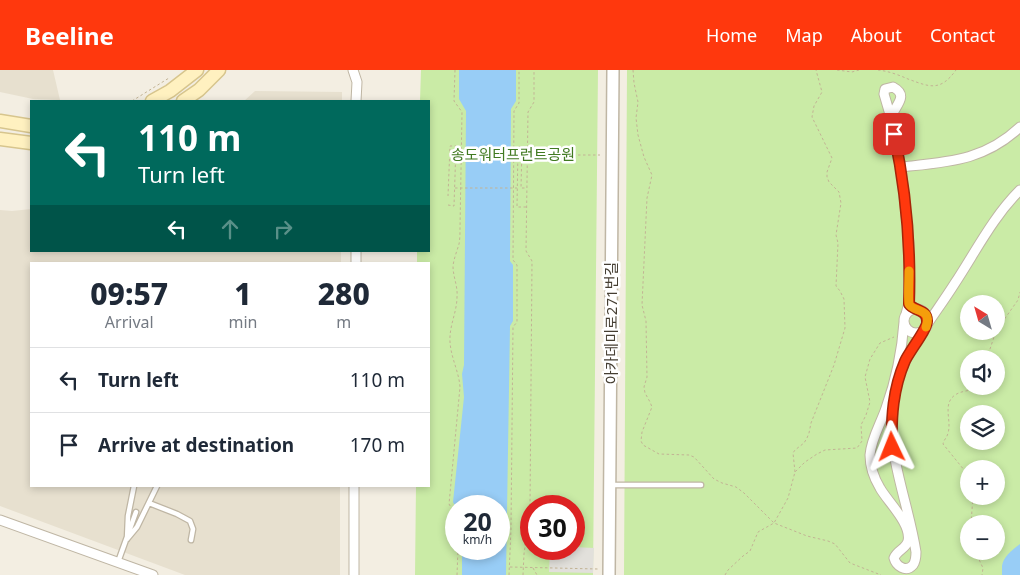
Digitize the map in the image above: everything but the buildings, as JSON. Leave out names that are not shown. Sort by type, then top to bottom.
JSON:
[{"type":"main road","points":[[154,100],[170,91],[197,70]]},
{"type":"main road","points":[[184,100],[219,70]]},
{"type":"main road","points":[[0,121],[30,126]]},
{"type":"main road","points":[[0,139],[30,144]]},
{"type":"street","points":[[353,70],[357,82],[356,100]]},
{"type":"street","name":"아카데미로271번길","points":[[609,575],[613,70]]},
{"type":"street","points":[[891,118],[901,167],[909,243],[912,306],[905,318],[895,378],[870,455],[875,479],[907,529],[908,543],[896,553],[894,558],[897,565],[905,569],[915,562],[916,552],[892,447],[891,416],[902,367],[910,351],[989,228],[1020,190]]},
{"type":"street","points":[[901,167],[956,161],[974,156],[995,146],[1020,127]]},
{"type":"street","points":[[912,306],[925,314],[930,315],[936,311]]},
{"type":"street","points":[[905,318],[905,326],[911,331],[919,332],[925,328],[927,321],[925,314]]},
{"type":"street","points":[[354,487],[354,575]]},
{"type":"street","points":[[0,520],[153,575]]},
{"type":"lane","points":[[610,485],[701,486]]},
{"type":"lane","points":[[127,539],[128,516],[134,487]]},
{"type":"lane","points":[[127,539],[137,527],[157,487]]},
{"type":"lane","points":[[149,503],[190,521],[193,529],[191,540]]},
{"type":"lane","points":[[118,562],[136,512]]},
{"type":"path","points":[[450,495],[460,387],[459,375],[450,340],[458,296],[453,266],[459,244],[460,228],[462,112],[454,101],[455,70]]},
{"type":"path","points":[[509,575],[513,327],[517,322],[517,265],[513,260],[514,111],[519,103],[519,70]]},
{"type":"path","points":[[523,575],[526,513],[530,507],[532,261],[526,251],[528,112],[534,102],[534,70]]},
{"type":"path","points":[[633,70],[632,75],[638,102],[636,118],[638,135],[644,157],[652,175],[647,198],[642,305],[646,320],[647,377],[644,387],[652,407],[642,432],[641,441],[643,446],[659,454],[689,455],[694,457],[714,479],[736,487],[774,523],[806,536],[835,544],[850,563],[881,575]]},
{"type":"path","points":[[725,575],[728,570],[750,551],[758,532],[774,523],[788,498],[795,472],[793,453],[804,443],[809,433],[811,423],[834,365],[845,328],[844,299],[836,286],[838,243],[836,235],[842,203],[839,192],[829,182],[827,177],[832,158],[812,118],[814,106],[822,92],[816,70]]},
{"type":"path","points":[[837,70],[852,72],[859,70]]},
{"type":"path","points":[[878,70],[900,75],[924,86],[932,86],[940,85],[949,79],[956,70]]},
{"type":"path","points":[[134,100],[172,76]]},
{"type":"path","points":[[448,196],[450,146],[456,146],[454,206],[448,206]]},
{"type":"path","points":[[527,188],[521,188],[522,147],[518,147],[517,207],[527,207]]},
{"type":"path","points":[[527,155],[600,155]]},
{"type":"path","points":[[455,188],[517,188]]},
{"type":"path","points":[[1005,318],[1018,300],[1020,292]]},
{"type":"path","points":[[795,472],[805,462],[826,450],[857,448],[862,441],[862,425],[870,402],[865,377],[870,359],[880,343],[900,335]]},
{"type":"path","points":[[960,393],[951,399],[948,409],[948,433],[943,444],[960,465]]},
{"type":"path","points":[[457,575],[458,560]]},
{"type":"path","points":[[979,560],[983,568],[982,575]]},
{"type":"path","points":[[509,567],[598,569]]},
{"type":"path","points":[[533,568],[538,575]]},
{"type":"shaded area","points":[[0,70],[53,70],[60,100],[33,99],[0,92]]},
{"type":"shaded area","points":[[255,91],[342,92],[342,100],[245,100]]},
{"type":"shaded area","points":[[30,209],[30,252],[341,252],[341,262],[30,262],[30,487],[340,487],[340,575],[185,575],[0,506],[0,210]]},
{"type":"shaded area","points":[[585,548],[594,548],[593,573],[549,572],[550,560],[585,560]]},
{"type":"green space","name":"송도워터프런트공원","points":[[421,70],[598,70],[593,575],[415,575],[416,487],[430,487],[430,262],[417,262],[417,252],[430,252],[430,100],[420,100]]},
{"type":"green space","points":[[627,70],[1020,70],[1020,575],[624,575]]},
{"type":"water","points":[[459,70],[516,70],[516,101],[511,109],[510,261],[513,265],[513,321],[510,326],[507,495],[454,495],[464,397],[462,374],[464,365],[466,111],[459,99]]},
{"type":"water","points":[[1020,544],[1020,575],[1002,575],[1004,560]]},
{"type":"water","points":[[462,560],[506,560],[506,575],[462,575]]},
{"type":"slow traffic","points":[[909,271],[909,304],[925,314],[927,317],[926,327]]},
{"type":"route","points":[[892,447],[891,416],[902,367],[927,324],[925,314],[909,304],[909,243],[901,167],[894,134]]}]
